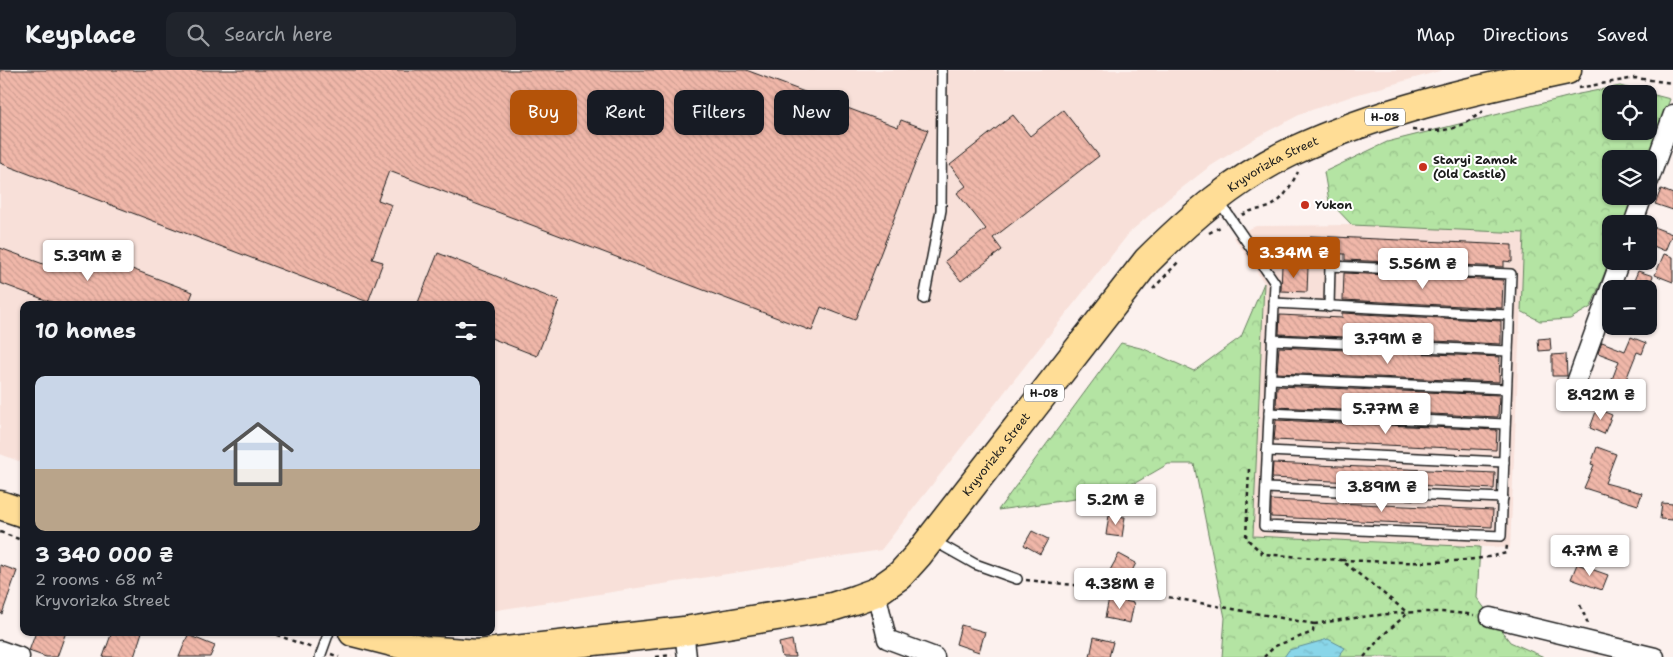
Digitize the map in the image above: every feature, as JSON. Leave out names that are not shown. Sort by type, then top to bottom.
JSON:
[{"type":"main road","name":"Kryvorizka Street","points":[[369,636],[424,650],[477,654],[686,644],[832,607],[876,592],[900,575],[930,539],[1147,261],[1182,227],[1216,198],[1253,173],[1291,152],[1355,126],[1479,90],[1569,80]]},
{"type":"main road","points":[[0,505],[20,512]]},
{"type":"street","points":[[1657,159],[1673,114]]},
{"type":"street","points":[[1570,400],[1617,270]]},
{"type":"street","points":[[876,592],[888,639],[935,657]]},
{"type":"street","points":[[1490,618],[1655,657]]},
{"type":"street","points":[[0,650],[20,657]]},
{"type":"lane","points":[[924,299],[941,210],[942,70]]},
{"type":"lane","points":[[1216,198],[1275,282],[1264,526],[1501,536],[1511,274],[1330,266],[1329,307]]},
{"type":"lane","points":[[1274,303],[1510,315]]},
{"type":"lane","points":[[1272,340],[1508,351]]},
{"type":"lane","points":[[1270,379],[1506,389]]},
{"type":"lane","points":[[1269,413],[1505,424]]},
{"type":"lane","points":[[1267,452],[1504,462]]},
{"type":"lane","points":[[1266,488],[1502,498]]},
{"type":"lane","points":[[930,539],[975,564],[1017,579]]},
{"type":"lane","points":[[321,654],[328,636]]},
{"type":"path","points":[[1569,80],[1636,78],[1673,83]]},
{"type":"path","points":[[1412,130],[1442,132],[1461,127],[1485,110]]},
{"type":"path","points":[[1200,237],[1249,211],[1268,207],[1283,197],[1300,169]]},
{"type":"path","points":[[1152,290],[1182,257]]},
{"type":"path","points":[[1249,469],[1246,538],[1263,554],[1384,562],[1486,558],[1506,552],[1507,529],[1501,528]]},
{"type":"path","points":[[0,532],[20,540]]},
{"type":"path","points":[[1341,560],[1408,613]]},
{"type":"path","points":[[1017,579],[1141,592],[1314,624],[1375,615],[1451,611],[1490,618]]},
{"type":"path","points":[[1364,657],[1382,636],[1408,613]]},
{"type":"path","points":[[1264,657],[1275,646],[1313,632],[1314,624]]},
{"type":"path","points":[[278,636],[321,654],[339,657]]},
{"type":"shaded area","points":[[0,70],[1443,70],[1355,95],[1303,113],[1257,137],[1209,167],[1169,198],[1130,232],[881,550],[495,610],[495,301],[20,301],[20,462],[0,454]]},
{"type":"shaded area","points":[[1352,225],[1524,233],[1510,548],[1253,536],[1264,283],[1233,236],[1256,226]]},
{"type":"green space","points":[[1602,90],[1602,140],[1655,140],[1651,150],[1602,150],[1602,205],[1631,205],[1627,215],[1602,215],[1602,270],[1606,270],[1591,307],[1570,319],[1540,321],[1521,311],[1524,233],[1352,225],[1329,201],[1324,172],[1387,142]]},
{"type":"green space","points":[[1657,96],[1670,99],[1657,134]]},
{"type":"green space","points":[[1264,283],[1253,536],[1480,547],[1477,598],[1510,642],[1544,657],[1222,657],[1225,618],[1194,464],[1168,464],[1137,482],[1082,498],[998,510],[1121,343],[1144,349],[1194,371],[1241,337]]},
{"type":"water","points":[[1328,639],[1345,648],[1338,657],[1284,657],[1289,650]]},
{"type":"building","points":[[0,70],[746,70],[799,90],[774,90],[774,135],[849,135],[849,109],[898,127],[901,120],[928,130],[855,320],[821,307],[812,331],[389,171],[378,200],[392,205],[372,259],[383,262],[368,301],[0,163]]},
{"type":"building","points":[[1063,110],[1099,156],[993,238],[1002,250],[961,281],[945,261],[986,229],[957,193],[966,186],[950,165],[1013,115],[1030,136]]},
{"type":"building","points":[[1661,189],[1673,194],[1673,210],[1657,205]]},
{"type":"building","points":[[1657,228],[1672,234],[1665,251],[1657,248]]},
{"type":"building","points":[[1311,236],[1512,245],[1512,262],[1504,261],[1504,267],[1345,260],[1345,254],[1310,253]]},
{"type":"building","points":[[71,246],[193,292],[190,301],[48,301],[0,283],[0,248],[62,271]]},
{"type":"building","points":[[438,253],[559,301],[537,356],[495,340],[495,301],[419,301]]},
{"type":"building","points":[[1664,254],[1673,257],[1673,282],[1655,275]]},
{"type":"building","points":[[1282,265],[1308,267],[1307,292],[1281,291]]},
{"type":"building","points":[[1638,271],[1653,276],[1651,280],[1634,280]]},
{"type":"building","points":[[1344,273],[1503,280],[1502,308],[1343,300]]},
{"type":"building","points":[[1342,313],[1501,321],[1501,344],[1279,334],[1280,315],[1342,318]]},
{"type":"building","points":[[1631,337],[1646,343],[1642,354],[1637,352],[1625,382],[1642,389],[1638,401],[1608,390],[1619,361],[1598,353],[1602,342],[1625,351]]},
{"type":"building","points":[[1550,338],[1551,350],[1539,351],[1538,339]]},
{"type":"building","points":[[1279,347],[1500,357],[1499,382],[1277,373]]},
{"type":"building","points":[[1566,354],[1567,376],[1552,376],[1552,355]]},
{"type":"building","points":[[1277,386],[1499,395],[1498,417],[1276,407]]},
{"type":"building","points":[[1597,409],[1612,415],[1604,434],[1590,428]]},
{"type":"building","points":[[1276,420],[1497,430],[1496,450],[1274,440]]},
{"type":"building","points":[[1597,447],[1616,454],[1605,483],[1642,493],[1638,505],[1584,488],[1594,465],[1591,464]]},
{"type":"building","points":[[1273,463],[1495,473],[1494,489],[1272,478]]},
{"type":"building","points":[[1271,500],[1493,510],[1492,527],[1271,517]]},
{"type":"building","points":[[1662,503],[1673,504],[1673,520],[1660,519]]},
{"type":"building","points":[[1109,515],[1125,517],[1122,537],[1106,535]]},
{"type":"building","points":[[1032,531],[1048,539],[1040,554],[1024,545]]},
{"type":"building","points":[[1119,554],[1136,563],[1127,581],[1109,572]]},
{"type":"building","points":[[1577,564],[1608,575],[1602,590],[1571,579]]},
{"type":"building","points":[[0,565],[17,571],[2,614],[0,613]]},
{"type":"building","points":[[1109,598],[1134,603],[1130,623],[1105,618]]},
{"type":"building","points":[[961,625],[985,632],[979,652],[956,644]]},
{"type":"building","points":[[35,636],[65,636],[57,657],[46,657],[29,651]]},
{"type":"building","points":[[111,636],[141,636],[134,657],[103,657]]},
{"type":"building","points":[[188,636],[215,646],[210,657],[179,657]]},
{"type":"building","points":[[1094,637],[1113,642],[1109,657],[1090,657]]},
{"type":"building","points":[[792,640],[795,657],[782,657],[779,643]]},
{"type":"place","name":"Staryi Zamok (Old Castle)","points":[[1423,167]]},
{"type":"place","name":"Yukon","points":[[1305,205]]}]
